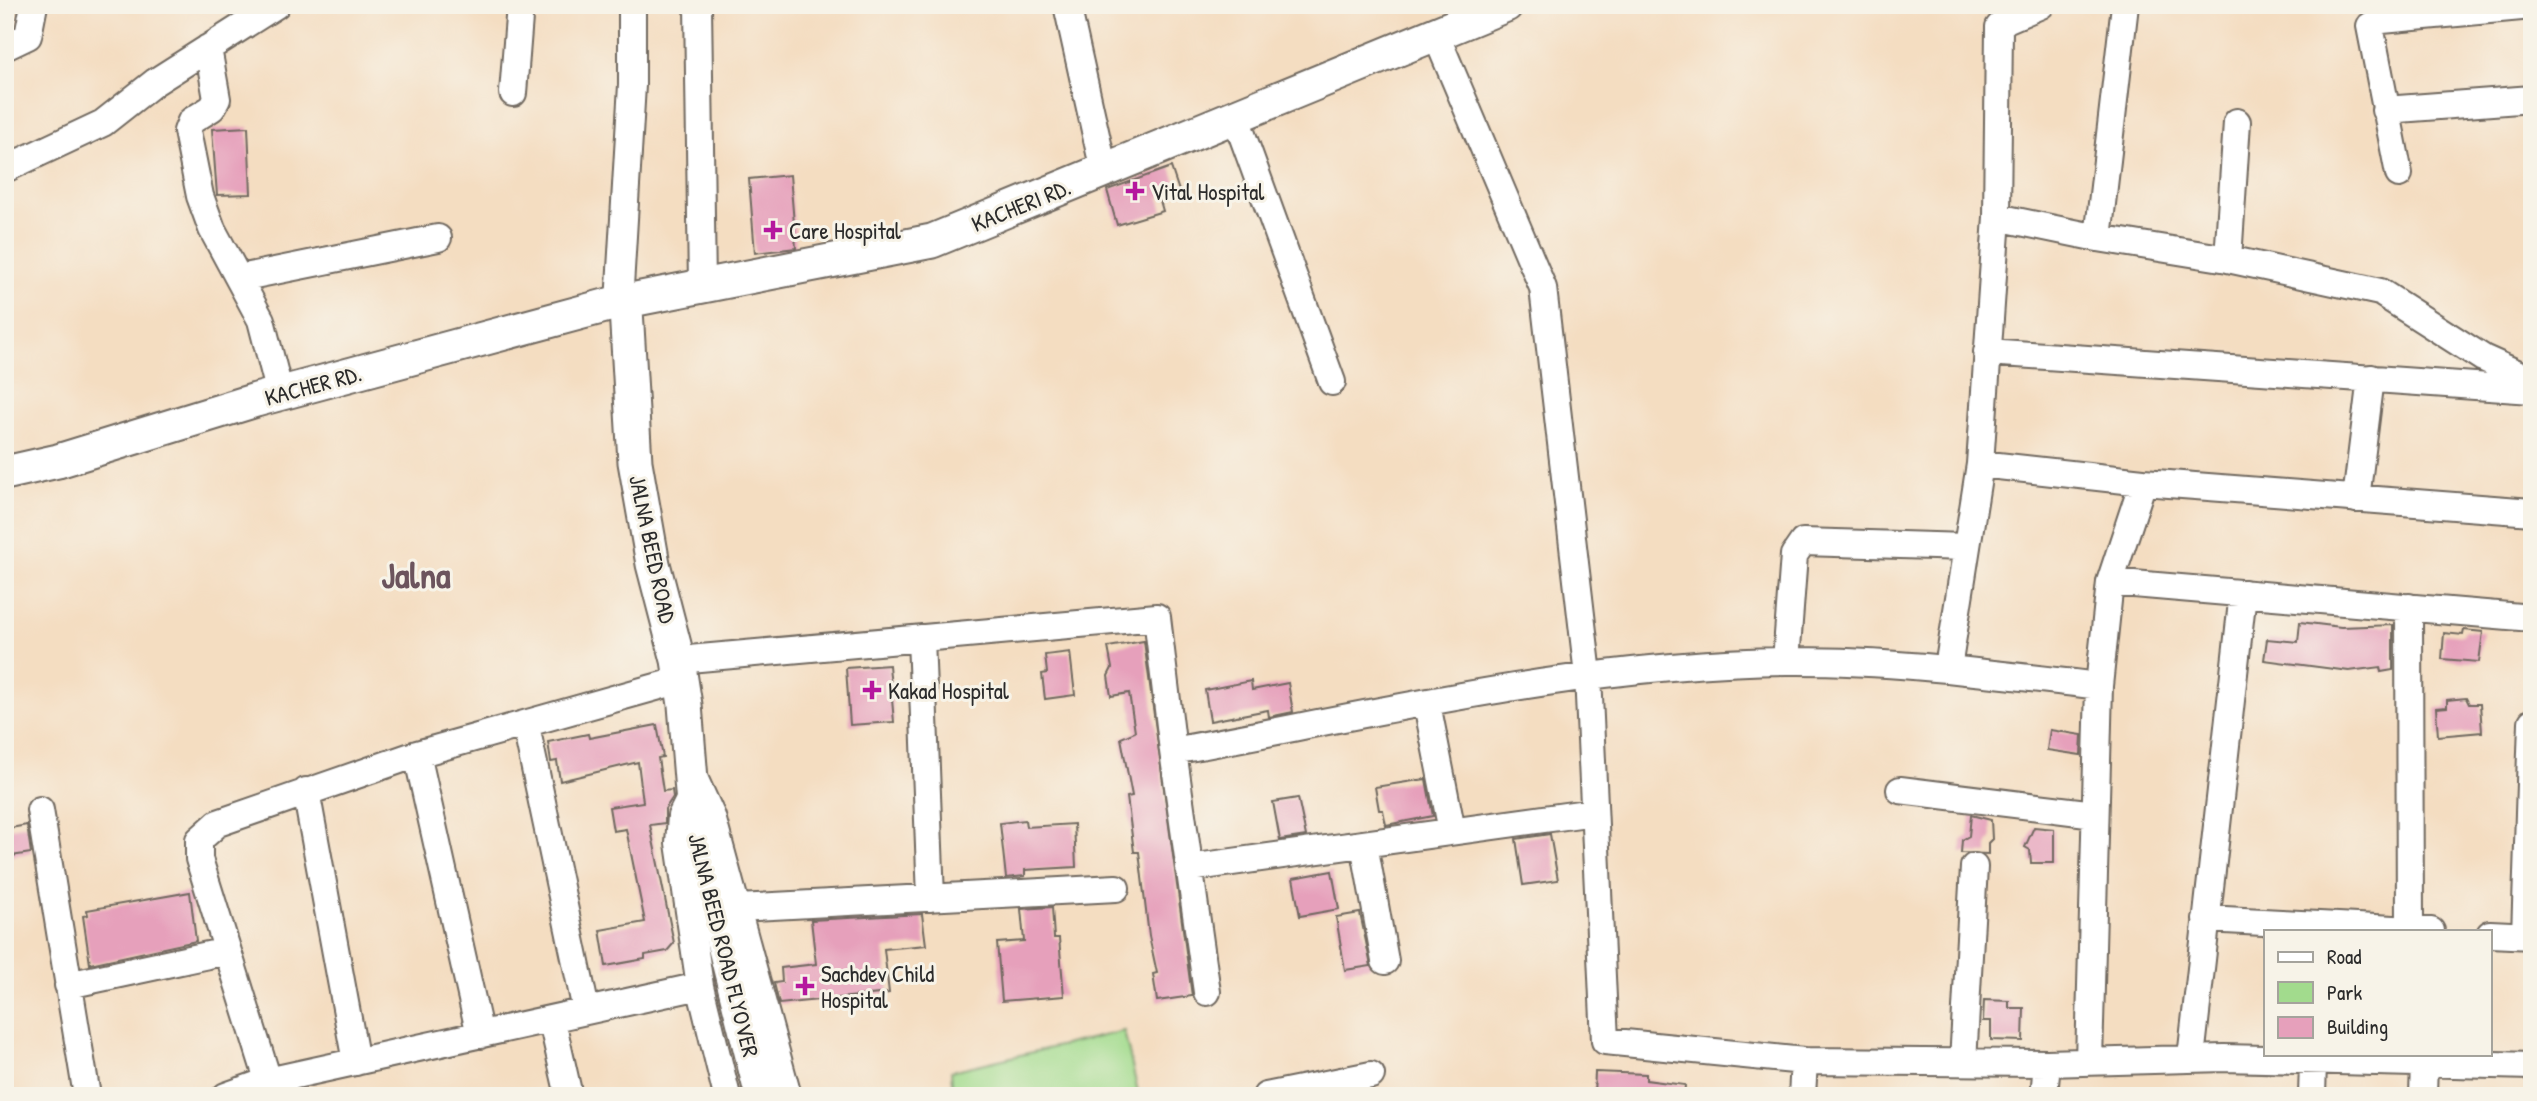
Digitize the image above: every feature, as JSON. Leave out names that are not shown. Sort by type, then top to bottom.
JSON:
[{"type":"main road","name":"KACHERI RD.","points":[[621,303],[932,241],[1404,50],[1487,9]]},
{"type":"main road","name":"KACHER RD.","points":[[5,473],[58,461],[280,394],[621,303]]},
{"type":"main road","name":"JALNA BEED ROAD","points":[[621,303],[626,309],[635,462],[653,564],[679,671],[691,783]]},
{"type":"main road","name":"JALNA BEED ROAD FLYOVER","points":[[691,783],[695,829],[702,860],[762,1096]]},
{"type":"street","points":[[5,47],[28,36],[34,5]]},
{"type":"street","points":[[5,169],[103,123],[147,87],[276,5]]},
{"type":"street","points":[[513,93],[520,5]]},
{"type":"street","points":[[621,303],[632,85],[632,5]]},
{"type":"street","points":[[698,5],[702,288]]},
{"type":"street","points":[[1067,5],[1104,172]]},
{"type":"street","points":[[1948,668],[1980,464],[1997,217],[1998,27],[2006,20],[2041,5]]},
{"type":"street","points":[[2098,238],[2125,5]]},
{"type":"street","points":[[2399,174],[2370,33],[2374,22],[2531,6]]},
{"type":"street","points":[[1436,36],[1538,277],[1588,675],[1605,1041],[1804,1061],[2047,1063],[2191,1058],[2532,1066]]},
{"type":"street","points":[[208,48],[217,99],[212,108],[191,121],[187,131],[200,196],[212,229],[261,320],[280,394]]},
{"type":"street","points":[[2385,110],[2532,99]]},
{"type":"street","points":[[1236,118],[1332,382]]},
{"type":"street","points":[[2228,260],[2237,122]]},
{"type":"street","points":[[1997,217],[2098,238],[2228,260],[2380,292],[2483,358],[2532,380]]},
{"type":"street","points":[[240,278],[438,238]]},
{"type":"street","points":[[1987,352],[2532,390]]},
{"type":"street","points":[[2356,499],[2371,378]]},
{"type":"street","points":[[1980,464],[2143,482],[2532,512]]},
{"type":"street","points":[[2089,1061],[2099,686],[2110,582],[2143,482]]},
{"type":"street","points":[[1786,661],[1794,555],[1802,542],[1966,547]]},
{"type":"street","points":[[2110,582],[2532,618]]},
{"type":"street","points":[[2191,1058],[2242,593]]},
{"type":"street","points":[[2409,607],[2421,930]]},
{"type":"street","points":[[270,1088],[199,859],[199,839],[218,822],[417,754],[526,726],[679,671],[921,638],[1157,617],[1207,992]]},
{"type":"street","points":[[921,638],[931,898]]},
{"type":"street","points":[[1173,751],[1588,675],[1786,661],[1948,668],[2099,686]]},
{"type":"street","points":[[1427,704],[1452,831]]},
{"type":"street","points":[[2492,934],[2528,935],[2532,722]]},
{"type":"street","points":[[526,726],[586,1010]]},
{"type":"street","points":[[417,754],[480,1035]]},
{"type":"street","points":[[691,783],[708,805],[788,1096]]},
{"type":"street","points":[[691,783],[681,816],[679,844],[700,986],[727,1096]]},
{"type":"street","points":[[1900,790],[2095,814]]},
{"type":"street","points":[[306,791],[356,1062]]},
{"type":"street","points":[[40,810],[87,1096]]},
{"type":"street","points":[[1189,867],[1594,811]]},
{"type":"street","points":[[1364,844],[1385,961]]},
{"type":"street","points":[[1963,1062],[1974,867]]},
{"type":"street","points":[[737,908],[1116,888]]},
{"type":"street","points":[[2206,919],[2403,930]]},
{"type":"street","points":[[68,985],[227,951]]},
{"type":"street","points":[[226,1096],[270,1088],[356,1062],[552,1021],[586,1010],[700,986]]},
{"type":"street","points":[[552,1021],[569,1096]]},
{"type":"street","points":[[1802,1096],[1804,1061]]},
{"type":"street","points":[[2312,1096],[2313,1062]]},
{"type":"street","points":[[2044,1096],[2047,1063]]},
{"type":"street","points":[[2423,1096],[2424,1063]]},
{"type":"street","points":[[1266,1096],[1371,1075]]},
{"type":"green space","points":[[1124,1031],[1139,1096],[953,1096],[951,1071]]},
{"type":"building","points":[[248,127],[251,194],[217,195],[212,129]]},
{"type":"building","points":[[1171,167],[1179,191],[1159,197],[1163,211],[1117,225],[1107,190]]},
{"type":"building","points":[[790,175],[796,248],[755,253],[749,179]]},
{"type":"building","points":[[2300,622],[2341,627],[2393,625],[2393,670],[2381,672],[2380,667],[2349,671],[2264,660],[2267,639],[2298,642]]},
{"type":"building","points":[[2464,630],[2483,632],[2479,662],[2442,659],[2444,633],[2463,635]]},
{"type":"building","points":[[1144,641],[1192,996],[1157,1001],[1153,974],[1157,973],[1149,936],[1139,852],[1134,852],[1127,797],[1132,796],[1121,738],[1135,732],[1129,693],[1111,696],[1108,676],[1112,668],[1108,647]]},
{"type":"building","points":[[1070,652],[1075,695],[1045,699],[1042,674],[1047,673],[1045,655]]},
{"type":"building","points":[[889,665],[894,722],[850,725],[846,668]]},
{"type":"building","points":[[1251,681],[1252,690],[1288,683],[1293,712],[1269,717],[1268,710],[1210,721],[1205,690]]},
{"type":"building","points":[[2466,698],[2469,704],[2480,704],[2482,732],[2438,736],[2436,708],[2447,707],[2447,700]]},
{"type":"building","points":[[657,725],[663,757],[658,758],[663,791],[672,790],[673,797],[665,809],[665,823],[650,825],[674,943],[667,951],[645,955],[645,959],[606,966],[600,930],[645,922],[626,829],[613,831],[609,807],[643,802],[638,762],[560,781],[557,761],[551,762],[548,742],[588,734],[589,738]]},
{"type":"building","points":[[2050,730],[2082,735],[2081,755],[2047,750]]},
{"type":"building","points":[[1426,779],[1433,816],[1386,825],[1383,810],[1379,810],[1375,787]]},
{"type":"building","points":[[1298,798],[1306,836],[1280,840],[1273,802]]},
{"type":"building","points":[[1971,815],[1991,820],[1992,839],[1988,843],[1988,854],[1961,853],[1962,840],[1969,836]]},
{"type":"building","points":[[1025,820],[1026,827],[1074,824],[1076,867],[1025,870],[1025,876],[1006,878],[1000,823]]},
{"type":"building","points":[[27,825],[31,853],[5,857],[5,829]]},
{"type":"building","points":[[2034,827],[2054,829],[2054,863],[2031,863],[2030,850],[2025,847]]},
{"type":"building","points":[[1550,834],[1558,880],[1523,885],[1516,839]]},
{"type":"building","points":[[1332,871],[1339,909],[1300,916],[1293,878]]},
{"type":"building","points":[[190,892],[196,941],[90,964],[83,916],[88,915],[87,910]]},
{"type":"building","points":[[1052,907],[1054,938],[1059,938],[1064,996],[1002,1001],[997,943],[1024,941],[1021,909]]},
{"type":"building","points":[[1360,913],[1371,966],[1345,970],[1336,917]]},
{"type":"building","points":[[922,914],[926,945],[884,949],[889,993],[779,1004],[774,983],[782,982],[781,968],[816,964],[811,920]]},
{"type":"building","points":[[1984,1000],[2009,1001],[2009,1008],[2024,1008],[2023,1041],[1991,1040],[1991,1021],[1983,1021]]},
{"type":"building","points":[[1595,1072],[1646,1074],[1646,1080],[1685,1085],[1684,1096],[1594,1096]]},
{"type":"place","name":"Vital Hospital","points":[[1135,191]]},
{"type":"place","name":"Care Hospital","points":[[773,230]]},
{"type":"place","name":"Kakad Hospital","points":[[872,690]]},
{"type":"place","name":"Sachdev Child Hospital","points":[[805,986]]},
{"type":"district","name":"Jalna","points":[[416,574]]}]
